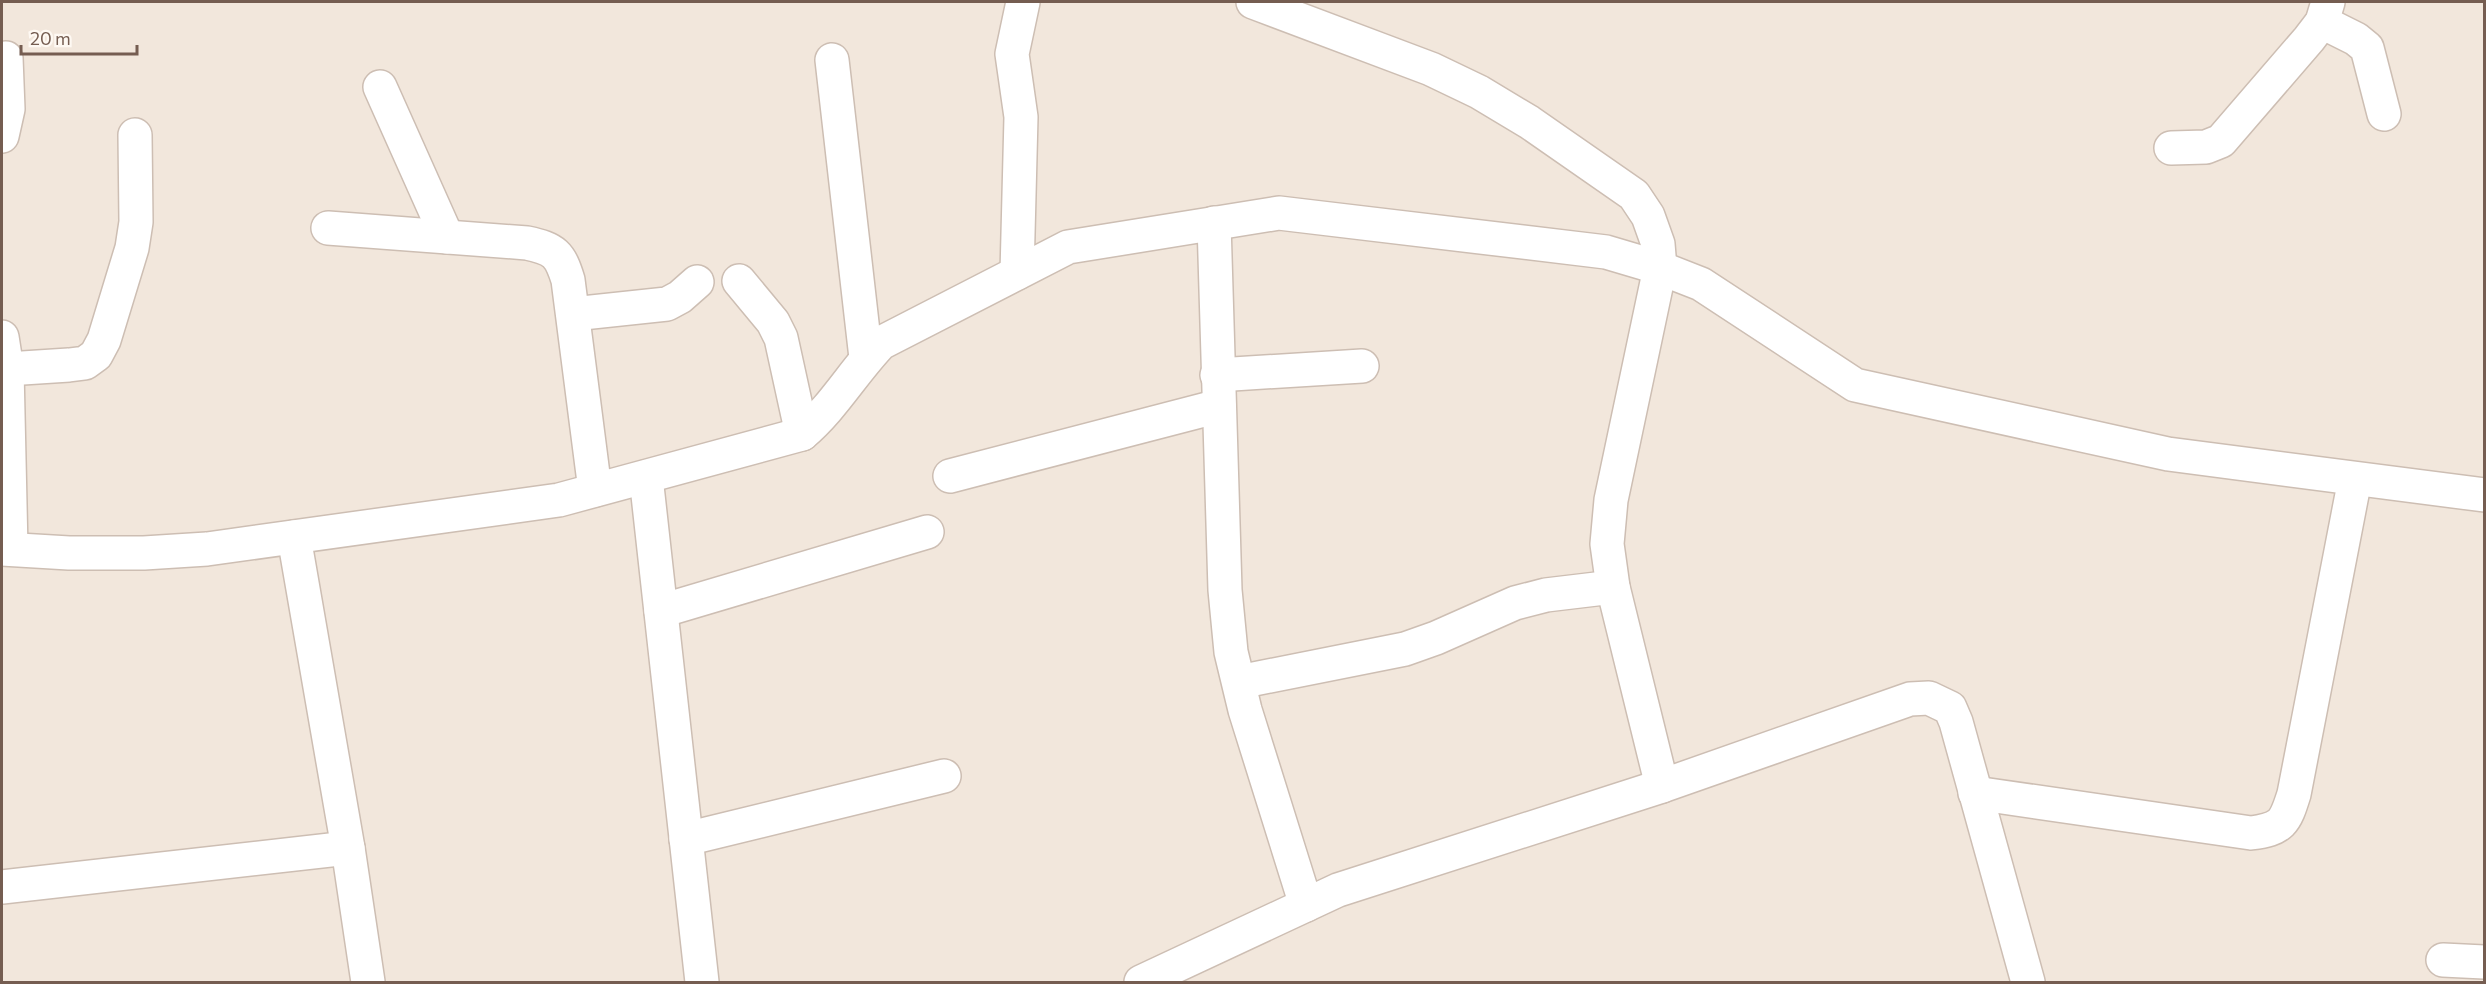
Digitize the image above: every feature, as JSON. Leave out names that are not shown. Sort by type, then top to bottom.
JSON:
[{"type":"street","points":[[1017,273],[1020,117],[1012,54],[1023,2]]},
{"type":"street","points":[[1253,2],[1431,69],[1479,92],[1528,122],[1634,195],[1648,216],[1658,244],[1660,268],[1611,500],[1607,544],[1613,586],[1662,786]]},
{"type":"street","points":[[2171,148],[2206,147],[2221,141],[2325,12],[2367,48],[2384,114]]},
{"type":"street","points":[[2,136],[8,109],[6,58]]},
{"type":"street","points":[[832,60],[866,358]]},
{"type":"street","points":[[380,87],[447,237]]},
{"type":"street","points":[[7,369],[85,363],[96,355],[104,340],[132,248],[136,222],[135,135]]},
{"type":"street","points":[[2,337],[7,369],[6,549],[69,553],[144,553],[207,549],[559,500],[802,434],[818,421],[866,358],[881,343],[1068,247],[1279,213],[1606,252],[1660,268],[1701,284],[1855,385],[2168,454],[2484,495]]},
{"type":"street","points":[[1214,224],[1225,590],[1231,652],[1306,904]]},
{"type":"street","points":[[328,228],[527,243],[548,248],[562,259],[573,314],[595,490]]},
{"type":"street","points":[[739,281],[773,322],[781,338],[802,434]]},
{"type":"street","points":[[573,314],[667,304],[680,297],[697,282]]},
{"type":"street","points":[[950,476],[1218,390],[1362,366]]},
{"type":"street","points":[[646,477],[702,982]]},
{"type":"street","points":[[1975,793],[2251,833],[2274,830],[2288,815],[2294,794],[2355,479]]},
{"type":"street","points":[[661,611],[927,532]]},
{"type":"street","points":[[294,537],[348,848],[368,982]]},
{"type":"street","points":[[1239,682],[1405,649],[1436,639],[1515,603],[1613,586]]},
{"type":"street","points":[[1141,982],[1338,890],[1662,786],[1910,699],[1929,698],[1950,708],[2028,982]]},
{"type":"street","points":[[686,839],[944,776]]},
{"type":"street","points":[[2,887],[348,848]]},
{"type":"street","points":[[2443,960],[2484,962]]},
{"type":"shaded area","points":[[2,2],[2484,2],[2484,982],[2,982]]}]
